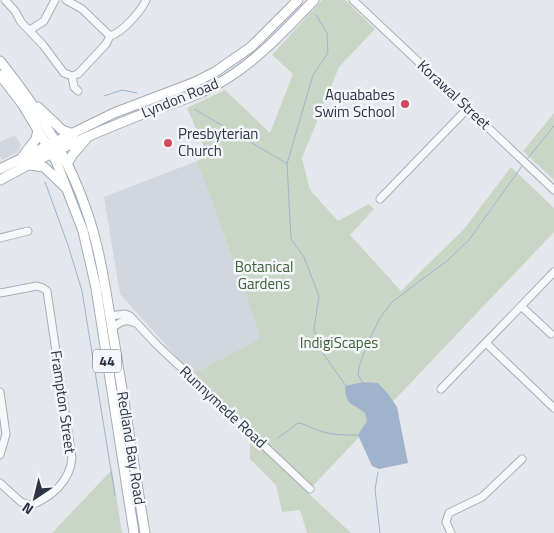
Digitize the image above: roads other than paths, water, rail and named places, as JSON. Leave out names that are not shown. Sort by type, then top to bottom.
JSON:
[{"type":"main road","name":"Lyndon Road","points":[[54,148],[73,134],[114,113],[185,87],[215,72],[251,47],[298,0]]},
{"type":"main road","name":"Lyndon Road","points":[[54,148],[184,100],[226,79],[262,53],[314,0]]},
{"type":"main road","name":"Redland Bay Road","points":[[0,62],[31,102],[54,148],[89,255],[108,322],[145,533]]},
{"type":"main road","name":"Redland Bay Road","points":[[0,75],[23,105],[38,130],[67,164],[87,211],[97,244],[134,533]]},
{"type":"main road","points":[[31,102],[62,130],[73,134]]},
{"type":"main road","points":[[21,158],[36,139],[38,130]]},
{"type":"main road","points":[[67,164],[72,154],[87,137]]},
{"type":"main road","points":[[0,169],[21,158],[54,148]]},
{"type":"main road","points":[[0,180],[30,165],[54,148]]},
{"type":"main road","points":[[30,165],[39,166],[48,171],[69,192]]},
{"type":"street","points":[[5,0],[16,11],[22,22],[61,70],[72,76],[84,68],[106,44],[110,36],[120,31],[146,0]]},
{"type":"street","points":[[30,30],[44,20],[55,0]]},
{"type":"street","points":[[66,0],[76,5],[110,36]]},
{"type":"street","name":"Korawal Street","points":[[353,0],[554,190]]},
{"type":"street","points":[[72,76],[74,87],[78,91]]},
{"type":"street","points":[[380,199],[468,108]]},
{"type":"street","points":[[0,238],[28,231]]},
{"type":"street","points":[[441,389],[554,272]]},
{"type":"street","name":"Frampton Street","points":[[0,293],[37,286],[47,291],[72,458],[71,465],[61,485],[31,505],[21,502],[0,483]]},
{"type":"street","points":[[521,306],[551,334]]},
{"type":"street","name":"Runnymede Road","points":[[108,322],[125,314],[130,316],[163,350],[310,489]]},
{"type":"street","points":[[108,322],[127,320],[138,324]]},
{"type":"street","points":[[486,343],[554,408]]},
{"type":"street","points":[[0,392],[6,434],[0,454]]},
{"type":"street","points":[[451,533],[446,522],[449,513],[482,497],[522,459]]},
{"type":"water","points":[[363,382],[378,383],[397,407],[408,463],[379,469],[372,466],[358,435],[367,421],[365,413],[350,403],[345,386]]},
{"type":"waterway","points":[[316,15],[327,33],[328,53],[313,75],[287,164],[291,239],[304,257],[319,296],[314,329],[322,352],[346,386]]},
{"type":"waterway","points":[[104,96],[122,90],[137,93]]},
{"type":"waterway","points":[[194,109],[286,163]]},
{"type":"waterway","points":[[528,158],[554,126]]},
{"type":"waterway","points":[[363,383],[358,375],[359,367],[367,344],[380,318],[392,302],[448,260],[469,240],[522,166]]},
{"type":"waterway","points":[[45,182],[68,245],[82,291],[115,495]]},
{"type":"waterway","points":[[278,438],[298,423],[327,433],[357,435]]},
{"type":"waterway","points":[[378,472],[375,489],[380,533]]},
{"type":"place","name":"Aquababes Swim School","points":[[405,104]]},
{"type":"place","name":"Presbyterian Church","points":[[168,143]]},
{"type":"park label","name":"Botanical Gardens","points":[[264,276]]},
{"type":"park label","name":"IndigiScapes","points":[[339,343]]}]
